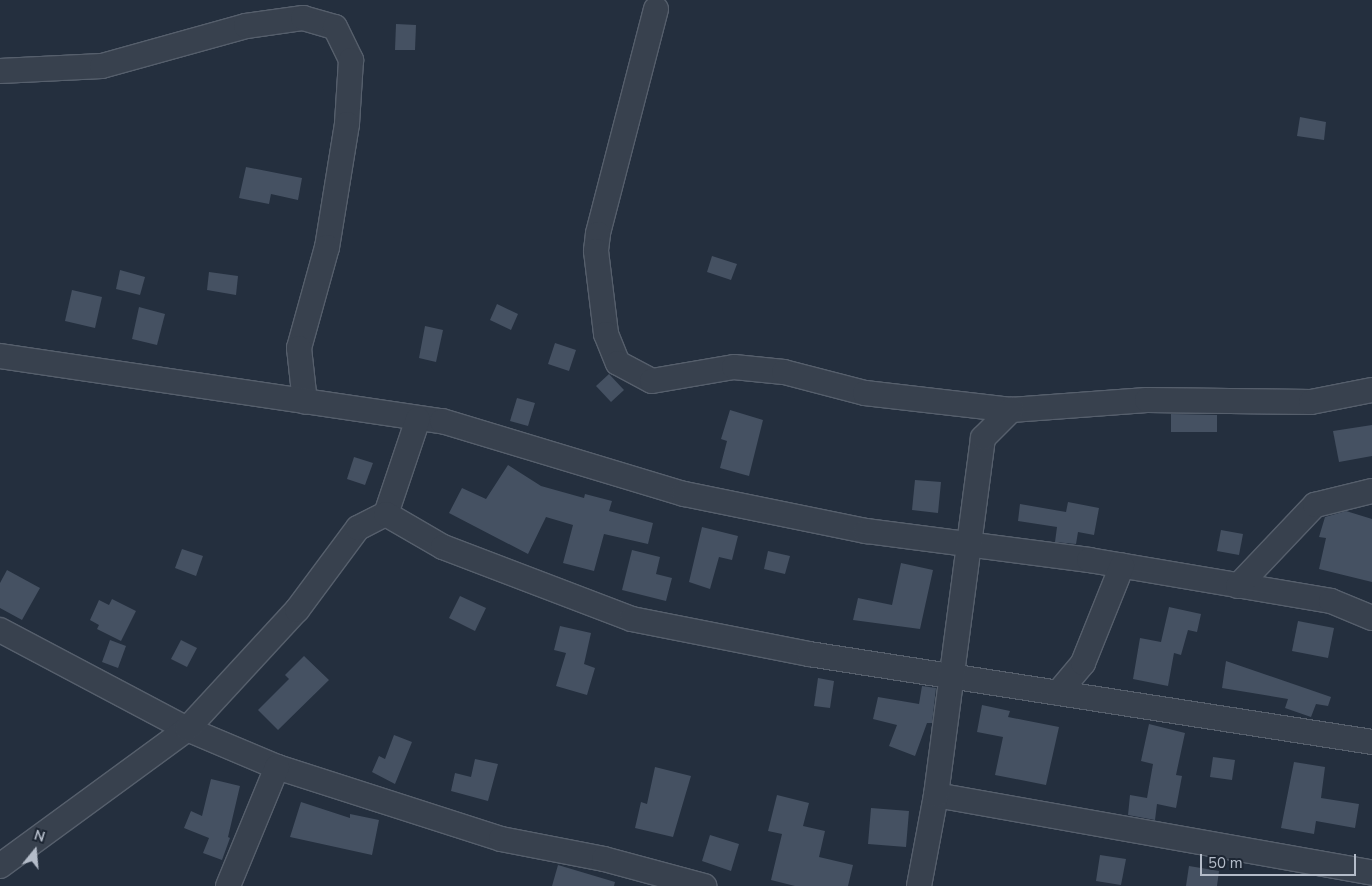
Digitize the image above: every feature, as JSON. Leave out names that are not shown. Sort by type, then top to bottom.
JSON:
[{"type":"street","points":[[656,9],[598,234],[596,251],[606,334],[618,363],[652,381],[734,367],[784,372],[865,393],[1011,410],[1147,400],[1311,402],[1372,390]]},
{"type":"street","points":[[0,71],[102,66],[246,26],[303,18],[335,27],[351,60],[347,124],[327,247],[299,348],[304,402]]},
{"type":"street","points":[[0,356],[418,419],[442,421],[684,494],[866,531],[970,547],[1122,566],[1331,601],[1372,618]]},
{"type":"street","points":[[919,886],[936,795],[953,676],[983,438],[1011,410]]},
{"type":"street","points":[[0,866],[186,729],[297,610],[358,528],[386,514],[418,419]]},
{"type":"street","points":[[1238,586],[1315,505],[1372,491]]},
{"type":"street","points":[[386,514],[443,547],[632,619],[809,654],[1372,742]]},
{"type":"street","points":[[1058,693],[1083,662],[1122,566]]},
{"type":"street","points":[[0,630],[186,729],[277,767],[501,839],[604,859],[704,886]]},
{"type":"street","points":[[228,886],[277,767]]},
{"type":"street","points":[[936,795],[1372,873]]},
{"type":"building","points":[[396,24],[416,25],[415,50],[395,50]]},
{"type":"building","points":[[1300,117],[1326,122],[1324,140],[1297,136]]},
{"type":"building","points":[[246,167],[302,178],[298,200],[271,194],[269,204],[239,198]]},
{"type":"building","points":[[712,256],[737,264],[731,280],[707,272]]},
{"type":"building","points":[[120,270],[145,277],[140,295],[116,289]]},
{"type":"building","points":[[209,272],[238,276],[236,295],[207,290]]},
{"type":"building","points":[[72,290],[102,297],[95,328],[65,321]]},
{"type":"building","points":[[497,304],[518,314],[511,330],[490,320]]},
{"type":"building","points":[[139,307],[165,314],[157,345],[132,339]]},
{"type":"building","points":[[425,326],[443,330],[436,362],[419,358]]},
{"type":"building","points":[[555,343],[576,350],[569,371],[548,364]]},
{"type":"building","points":[[609,374],[624,390],[611,402],[596,386]]},
{"type":"building","points":[[517,398],[535,403],[528,426],[510,421]]},
{"type":"building","points":[[730,410],[763,420],[749,476],[720,468],[727,441],[721,439]]},
{"type":"building","points":[[1171,414],[1217,415],[1217,432],[1171,432]]},
{"type":"building","points":[[1372,425],[1372,456],[1339,462],[1333,431]]},
{"type":"building","points":[[354,457],[373,463],[365,485],[347,479]]},
{"type":"building","points":[[508,465],[541,486],[584,498],[585,494],[612,501],[609,511],[653,523],[648,544],[604,534],[594,571],[563,563],[573,525],[546,517],[528,554],[449,513],[462,488],[486,499]]},
{"type":"building","points":[[915,480],[941,482],[938,513],[912,510]]},
{"type":"building","points":[[1068,502],[1099,508],[1094,535],[1078,532],[1076,544],[1055,542],[1057,527],[1018,521],[1020,504],[1066,512]]},
{"type":"building","points":[[1346,511],[1372,519],[1372,582],[1319,569],[1326,538],[1319,537],[1325,517]]},
{"type":"building","points":[[702,527],[738,536],[732,560],[719,557],[710,589],[689,582]]},
{"type":"building","points":[[1221,530],[1243,534],[1239,555],[1217,551]]},
{"type":"building","points":[[182,549],[203,556],[196,576],[175,568]]},
{"type":"building","points":[[632,550],[660,557],[656,574],[672,578],[666,601],[622,590]]},
{"type":"building","points":[[768,551],[790,556],[785,574],[764,569]]},
{"type":"building","points":[[901,563],[933,570],[920,629],[853,620],[858,598],[892,605]]},
{"type":"building","points":[[7,570],[40,588],[22,620],[0,608],[0,583]]},
{"type":"building","points":[[460,596],[486,608],[475,631],[449,618]]},
{"type":"building","points":[[112,599],[136,611],[121,641],[97,629],[99,625],[90,620],[99,600],[109,605]]},
{"type":"building","points":[[1169,607],[1201,614],[1197,632],[1188,630],[1181,655],[1174,653],[1168,686],[1133,679],[1140,638],[1161,642]]},
{"type":"building","points":[[1298,621],[1334,628],[1328,658],[1292,651]]},
{"type":"building","points":[[560,626],[591,633],[584,664],[595,668],[587,695],[556,686],[566,653],[554,650]]},
{"type":"building","points":[[110,640],[126,646],[118,668],[102,662]]},
{"type":"building","points":[[181,640],[197,648],[187,667],[171,659]]},
{"type":"building","points":[[304,656],[329,680],[278,730],[258,710],[289,679],[285,675]]},
{"type":"building","points":[[1226,661],[1331,697],[1328,706],[1316,704],[1311,717],[1285,708],[1288,699],[1222,688]]},
{"type":"building","points":[[818,678],[834,681],[830,708],[814,706]]},
{"type":"building","points":[[922,686],[936,688],[932,723],[927,723],[915,756],[889,746],[897,725],[873,719],[878,697],[919,704]]},
{"type":"building","points":[[982,705],[1010,711],[1008,717],[1059,727],[1046,785],[995,775],[1003,737],[977,732]]},
{"type":"building","points":[[1149,724],[1185,733],[1176,775],[1182,776],[1176,808],[1157,804],[1155,820],[1128,815],[1130,795],[1147,798],[1153,764],[1141,761]]},
{"type":"building","points":[[394,735],[412,742],[395,784],[372,772],[379,756],[385,759]]},
{"type":"building","points":[[1213,757],[1235,760],[1232,780],[1210,777]]},
{"type":"building","points":[[475,759],[498,764],[488,801],[451,791],[455,773],[471,777]]},
{"type":"building","points":[[1294,762],[1325,767],[1321,798],[1359,804],[1355,828],[1316,821],[1314,834],[1281,828]]},
{"type":"building","points":[[655,767],[691,776],[673,837],[635,828],[641,802],[647,804]]},
{"type":"building","points":[[211,779],[240,786],[228,837],[230,838],[222,860],[203,853],[209,838],[184,828],[191,811],[202,816]]},
{"type":"building","points":[[777,795],[809,803],[803,826],[825,831],[819,857],[853,865],[848,886],[795,886],[771,880],[782,834],[768,831]]},
{"type":"building","points":[[301,802],[350,818],[350,814],[379,820],[372,855],[290,837]]},
{"type":"building","points":[[871,808],[909,811],[906,847],[868,844]]},
{"type":"building","points":[[710,835],[739,844],[731,871],[702,861]]},
{"type":"building","points":[[1100,855],[1126,859],[1121,885],[1096,881]]},
{"type":"building","points":[[558,865],[615,882],[614,886],[552,886]]},
{"type":"building","points":[[1189,866],[1219,871],[1217,886],[1186,886]]}]
